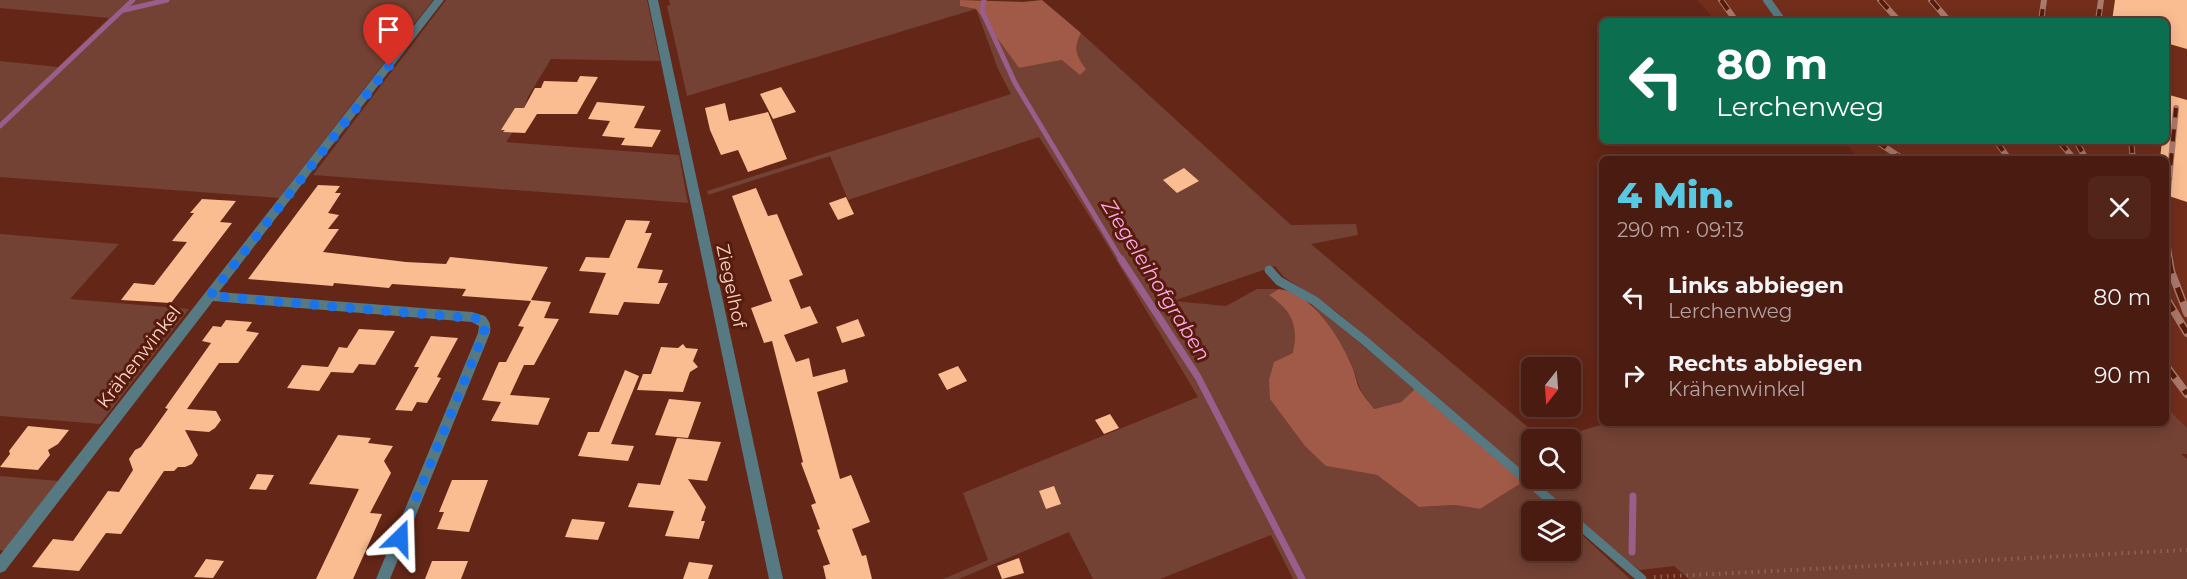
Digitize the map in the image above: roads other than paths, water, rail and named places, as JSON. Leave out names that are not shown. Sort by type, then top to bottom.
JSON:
[{"type":"street","name":"Krähenwinkel","points":[[0,566],[439,0]]},
{"type":"street","name":"Ziegelhof","points":[[653,0],[776,579]]},
{"type":"street","points":[[210,296],[472,317],[481,319],[485,325],[484,333],[383,579]]},
{"type":"lane","points":[[1767,0],[1780,18]]},
{"type":"lane","points":[[1269,270],[1279,281],[1315,301],[1365,341],[1551,501]]},
{"type":"lane","points":[[1581,526],[1642,578]]},
{"type":"waterway","points":[[0,126],[133,0]]},
{"type":"waterway","name":"Ziegeleihofgraben","points":[[124,10],[167,0]]},
{"type":"waterway","name":"Ziegeleihofgraben","points":[[984,0],[982,11],[1015,83],[1122,261]]},
{"type":"waterway","name":"Ziegeleihofgraben","points":[[1121,259],[1198,377],[1302,579]]},
{"type":"waterway","points":[[1632,552],[1633,496]]},
{"type":"railway","points":[[1721,0],[1734,18]]},
{"type":"railway","points":[[1880,0],[1896,18]]},
{"type":"railway","points":[[1931,0],[1946,18]]},
{"type":"railway","points":[[2041,18],[2044,0]]},
{"type":"railway","points":[[2098,18],[2101,0]]},
{"type":"railway","points":[[2169,182],[2176,108]]},
{"type":"railway","points":[[1880,144],[1898,156]]},
{"type":"railway","points":[[1998,144],[2007,156]]},
{"type":"railway","points":[[2062,144],[2072,156]]},
{"type":"railway","points":[[2078,144],[2084,156]]},
{"type":"railway","points":[[2131,144],[2133,156]]},
{"type":"railway","points":[[2169,254],[2170,261]]},
{"type":"railway","points":[[2169,259],[2171,271],[2187,313]]},
{"type":"railway","points":[[2169,303],[2187,333]]},
{"type":"railway","points":[[2169,370],[2187,394]]}]
